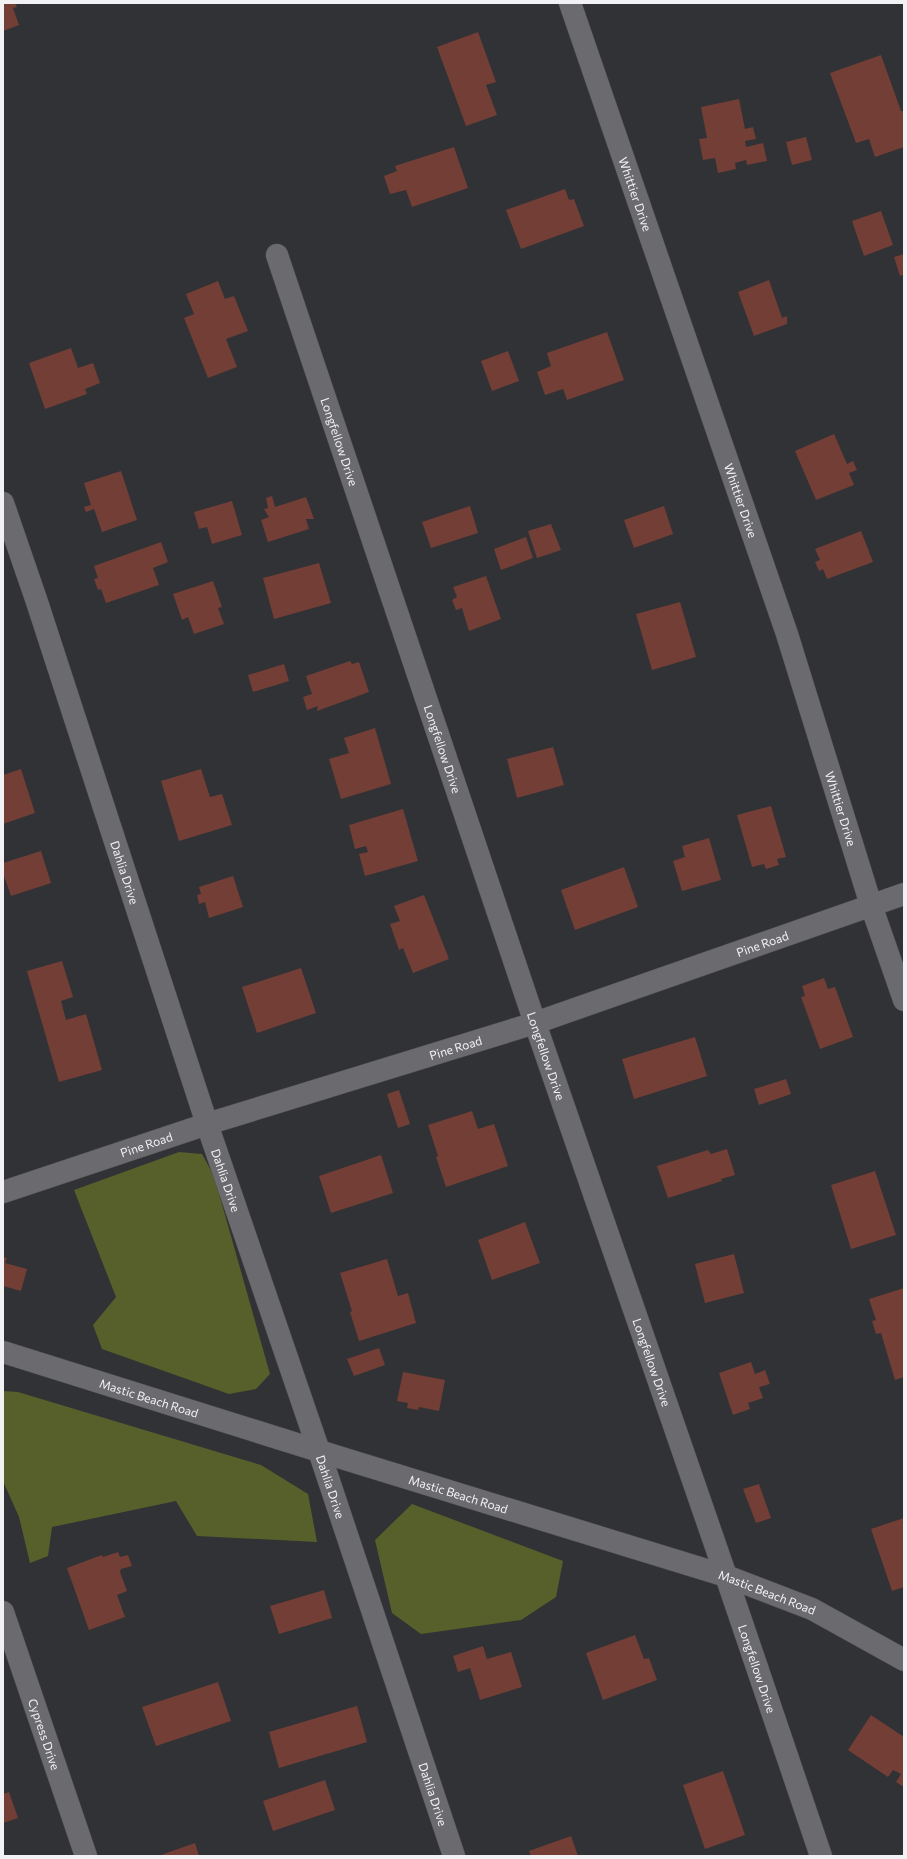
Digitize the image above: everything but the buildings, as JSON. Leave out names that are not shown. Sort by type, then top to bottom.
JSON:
[{"type":"street","name":"Whittier Drive","points":[[570,3],[787,634],[871,905],[904,1000]]},
{"type":"street","name":"Longfellow Drive","points":[[277,255],[535,1024],[726,1576],[820,1856]]},
{"type":"street","name":"Dahlia Drive","points":[[3,503],[38,602],[207,1124],[319,1451],[454,1856]]},
{"type":"street","name":"Pine Road","points":[[3,1192],[207,1124],[535,1024],[904,894]]},
{"type":"street","name":"Mastic Beach Road","points":[[3,1352],[726,1576],[812,1609],[904,1660]]},
{"type":"street","name":"Cypress Drive","points":[[3,1612],[86,1856]]},
{"type":"green space","points":[[179,1152],[202,1154],[214,1176],[270,1374],[256,1389],[229,1394],[102,1349],[93,1325],[116,1297],[74,1190]]},
{"type":"green space","points":[[3,1391],[18,1392],[261,1465],[308,1494],[317,1542],[197,1536],[176,1501],[52,1527],[48,1556],[30,1563],[19,1517],[3,1481]]},
{"type":"green space","points":[[412,1504],[563,1561],[556,1597],[521,1620],[421,1634],[392,1613],[375,1540]]}]
